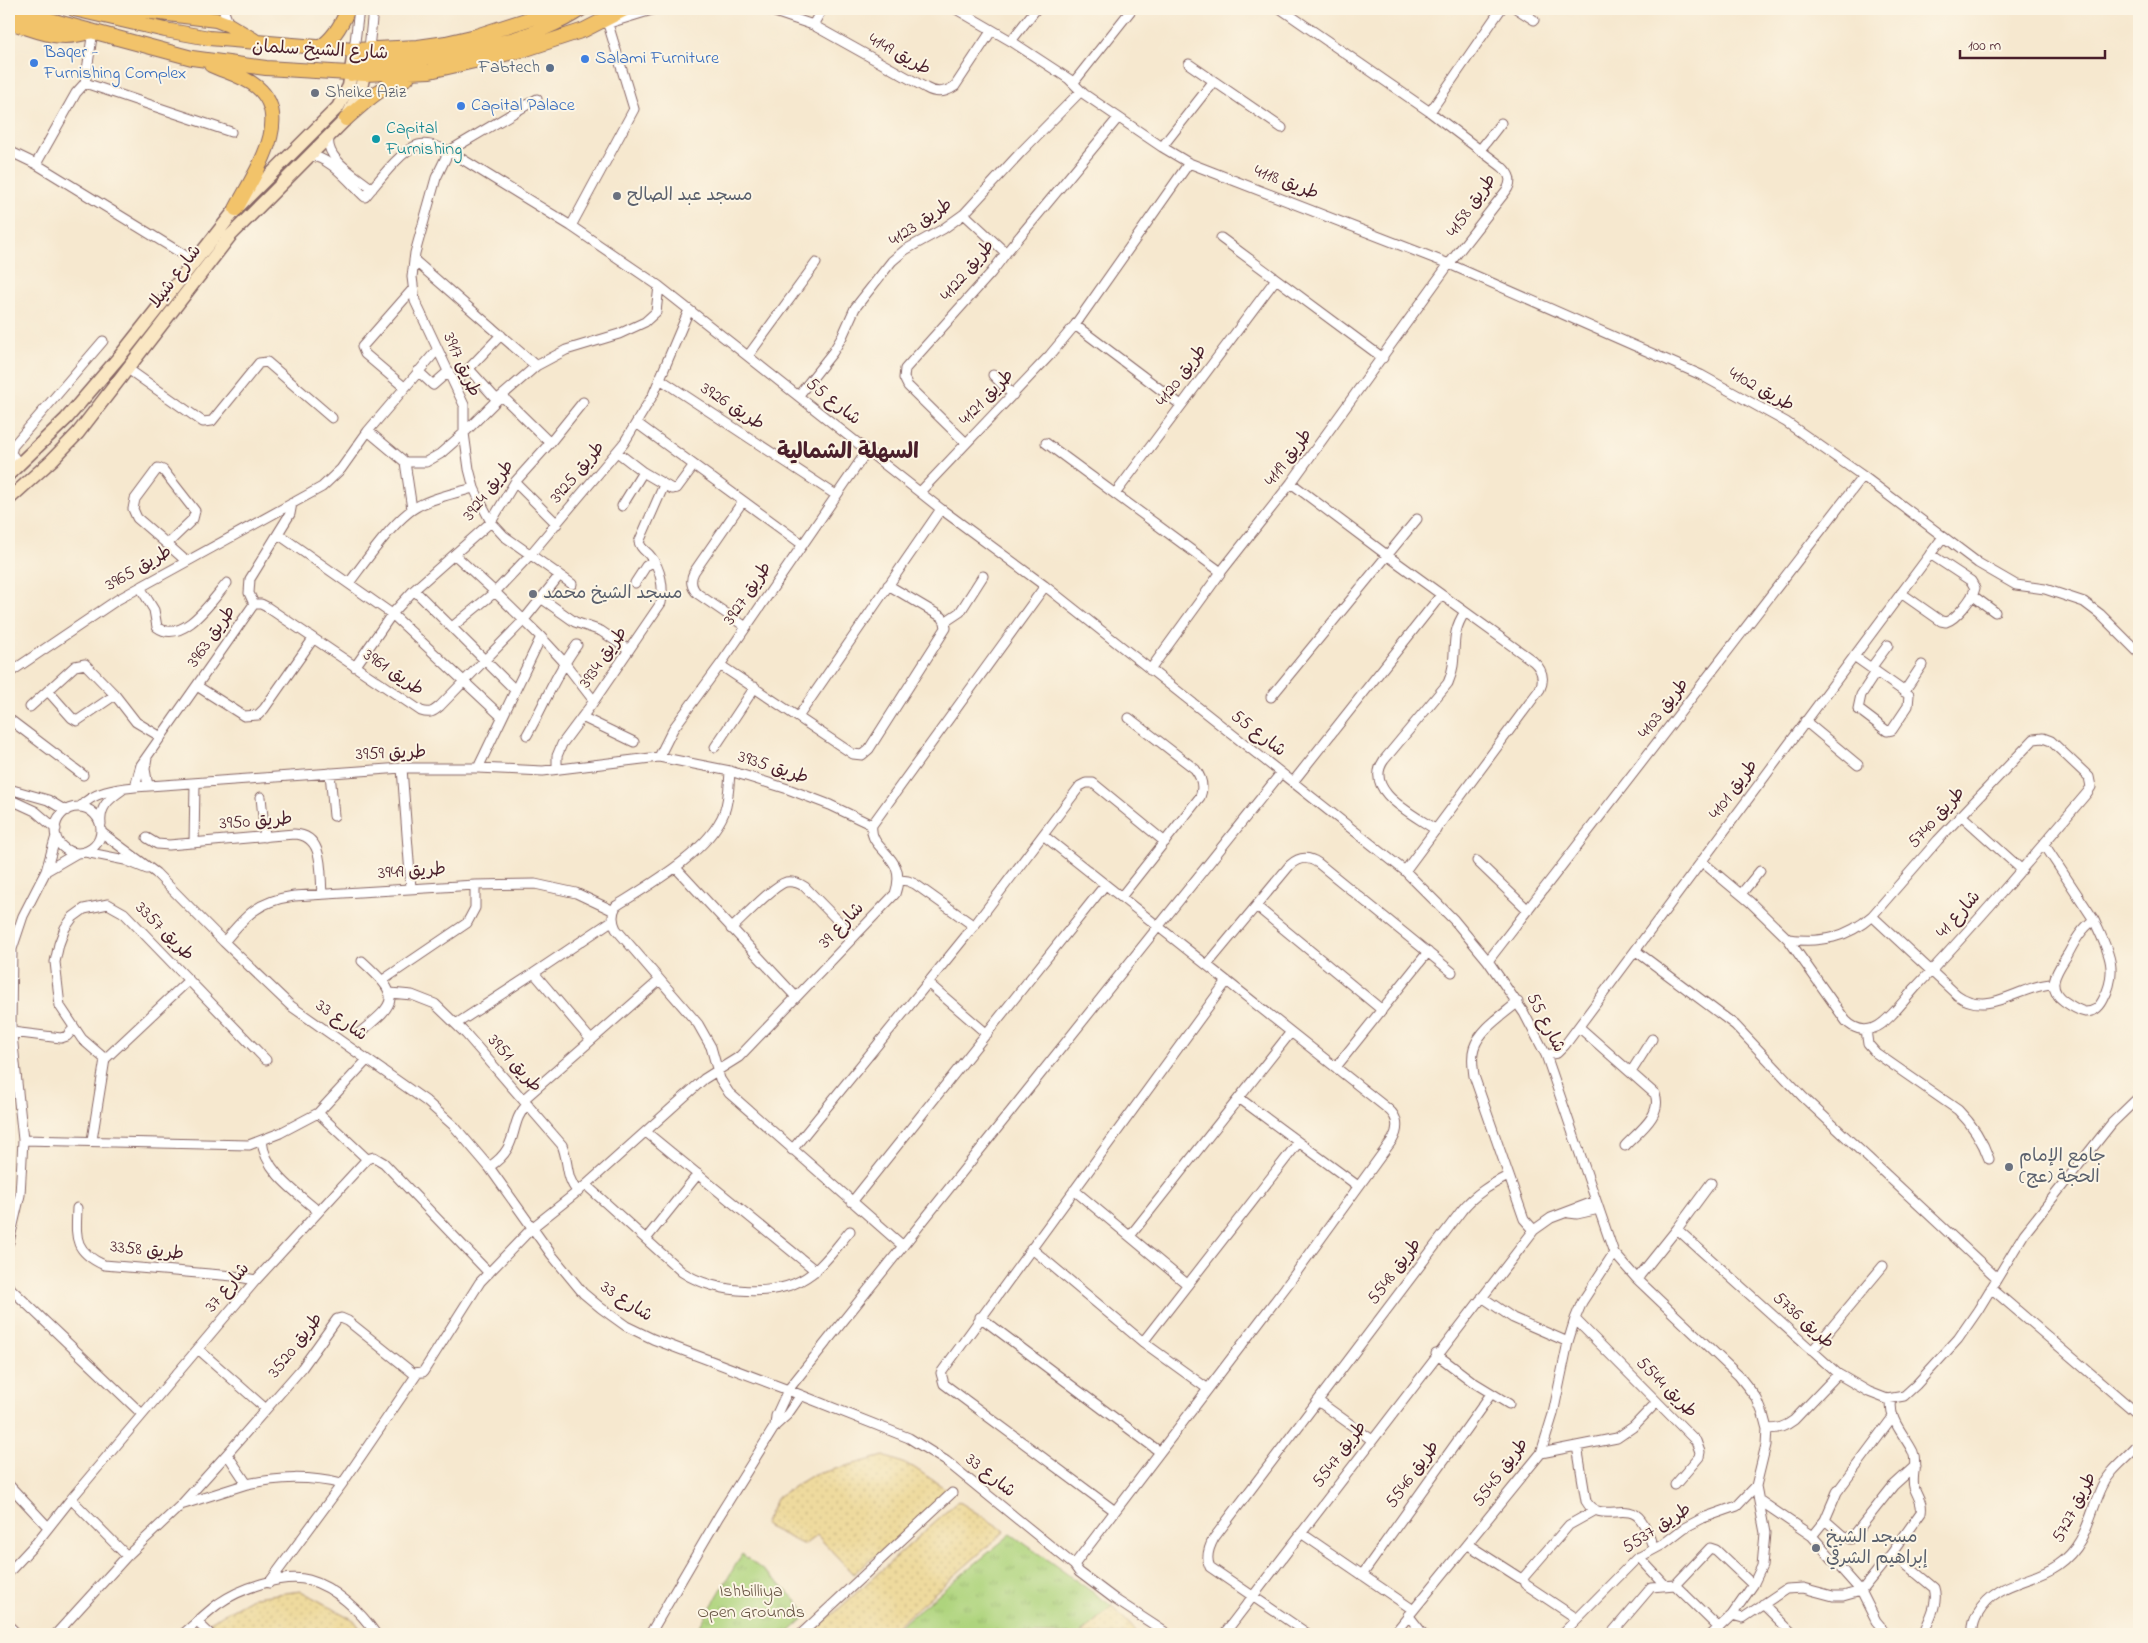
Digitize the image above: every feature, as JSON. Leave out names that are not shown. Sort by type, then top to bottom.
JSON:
[{"type":"main road","name":"شارع الشيخ سلمان","points":[[9,9],[192,58],[266,68],[363,65],[430,72],[523,50],[584,30],[625,9]]},
{"type":"main road","name":"شارع الشيخ سلمان","points":[[74,9],[188,35],[354,50],[363,65]]},
{"type":"main road","points":[[128,9],[196,13],[229,25],[258,42]]},
{"type":"main road","points":[[319,48],[326,44],[336,33],[348,9]]},
{"type":"main road","name":"شارع الشيخ سلمان","points":[[363,65],[418,47],[476,36],[560,9]]},
{"type":"main road","points":[[363,65],[469,50],[522,35],[581,9]]},
{"type":"main road","points":[[9,22],[64,38],[77,37],[93,31]]},
{"type":"main road","name":"شارع شيلا","points":[[9,499],[52,460],[78,433],[230,236],[346,119],[355,104],[363,65],[354,50]]},
{"type":"main road","points":[[192,58],[243,78],[256,86],[269,102],[274,114],[271,136],[236,209]]},
{"type":"main road","name":"شارع شيلا","points":[[9,474],[66,419],[120,356],[236,209],[338,107],[363,65]]},
{"type":"main road","points":[[346,119],[364,102],[387,85],[430,72]]},
{"type":"street","points":[[223,9],[229,25]]},
{"type":"street","points":[[354,50],[360,9]]},
{"type":"street","points":[[363,65],[374,9]]},
{"type":"street","points":[[584,30],[654,9]]},
{"type":"street","name":"طريق 4149","points":[[766,9],[813,25],[926,88],[938,92],[950,90],[955,86],[992,30]]},
{"type":"street","points":[[813,25],[822,9]]},
{"type":"street","points":[[956,9],[1011,41],[1074,82],[1081,91],[1118,118]]},
{"type":"street","points":[[1011,41],[1036,9]]},
{"type":"street","points":[[1074,82],[1132,9]]},
{"type":"street","name":"طريق 4158","points":[[1281,9],[1430,112],[1510,174],[1510,186],[1449,264]]},
{"type":"street","points":[[1430,112],[1501,9]]},
{"type":"street","points":[[1517,9],[1534,20]]},
{"type":"street","points":[[571,226],[633,112],[634,104],[608,24]]},
{"type":"street","points":[[36,164],[76,93],[85,83],[93,31]]},
{"type":"street","points":[[1189,64],[1282,128]]},
{"type":"street","points":[[1162,148],[1213,82]]},
{"type":"street","points":[[85,83],[231,132]]},
{"type":"street","name":"طريق 4123","points":[[799,396],[833,352],[855,308],[892,261],[905,250],[943,229],[964,214],[1081,91]]},
{"type":"street","points":[[449,151],[537,100]]},
{"type":"street","name":"طريق 4118","points":[[1118,118],[1162,148],[1189,163],[1449,264]]},
{"type":"street","name":"طريق 4122","points":[[966,443],[908,386],[904,373],[910,361],[991,273],[1118,118]]},
{"type":"street","points":[[1480,150],[1501,124]]},
{"type":"street","points":[[330,134],[329,148],[333,156],[372,189]]},
{"type":"street","name":"شارع 55","points":[[308,156],[324,159],[366,197],[404,154],[418,145],[431,145],[449,151],[571,226],[659,286],[940,509],[1045,586],[1405,871],[1448,914],[1488,961],[1518,1002],[1546,1055],[1614,1253],[1637,1279],[1738,1376],[1757,1399],[1767,1429],[1766,1445],[1756,1486],[1765,1533],[1762,1566],[1753,1585],[1732,1615],[1715,1631]]},
{"type":"street","points":[[9,151],[36,164],[194,261]]},
{"type":"street","name":"طريق 3917","points":[[449,151],[436,178],[414,260],[412,277],[416,301],[464,405],[464,433],[469,468],[474,488],[491,522],[504,536],[558,576],[572,584]]},
{"type":"street","name":"طريق 4121","points":[[920,492],[1050,355],[1074,325],[1189,163]]},
{"type":"street","points":[[964,214],[1006,253]]},
{"type":"street","points":[[1221,238],[1382,358]]},
{"type":"street","points":[[414,260],[536,366]]},
{"type":"street","points":[[748,356],[816,262]]},
{"type":"street","name":"طريق 4119","points":[[1150,670],[1221,572],[1291,483],[1449,264]]},
{"type":"street","name":"طريق 4102","points":[[1449,264],[1701,375],[1786,422],[1863,476],[1978,563],[2016,585],[2045,589],[2084,602],[2100,614],[2139,653]]},
{"type":"street","name":"طريق 4120","points":[[1115,494],[1276,278]]},
{"type":"street","points":[[404,462],[426,462],[440,454],[536,366],[581,345],[638,327],[656,312],[659,286]]},
{"type":"street","points":[[404,387],[365,354],[362,347],[413,289]]},
{"type":"street","name":"طريق 3925","points":[[452,627],[495,592],[530,555],[617,452],[638,424],[660,379],[689,310]]},
{"type":"street","points":[[1074,325],[1181,405]]},
{"type":"street","points":[[454,384],[501,335]]},
{"type":"street","points":[[20,464],[12,452],[13,446],[103,341]]},
{"type":"street","points":[[292,504],[329,482],[404,387],[437,350]]},
{"type":"street","points":[[128,370],[203,422],[208,423],[212,421],[258,364],[267,362],[332,418]]},
{"type":"street","points":[[469,369],[550,443]]},
{"type":"street","points":[[418,371],[433,385],[449,371]]},
{"type":"street","points":[[993,375],[1012,395]]},
{"type":"street","name":"طريق 3926","points":[[660,379],[836,495]]},
{"type":"street","name":"طريق 3924","points":[[355,667],[392,614],[414,590],[491,522],[515,482],[583,402]]},
{"type":"street","points":[[638,424],[802,544]]},
{"type":"street","points":[[368,431],[404,462],[412,509]]},
{"type":"street","points":[[1046,442],[1221,572]]},
{"type":"street","name":"طريق 3927","points":[[659,757],[672,729],[720,665],[867,451]]},
{"type":"street","points":[[617,452],[643,472],[672,489],[677,488],[694,465]]},
{"type":"street","points":[[167,544],[193,519],[195,511],[159,468],[155,470],[135,499],[133,509],[138,518],[167,544],[186,561]]},
{"type":"street","points":[[622,506],[643,472]]},
{"type":"street","name":"طريق 4103","points":[[1488,961],[1863,476]]},
{"type":"street","points":[[515,482],[557,524]]},
{"type":"street","points":[[1291,483],[1533,661],[1541,671],[1542,684],[1405,871]]},
{"type":"street","points":[[635,583],[646,566],[654,561],[641,548],[639,542],[664,485]]},
{"type":"street","points":[[349,583],[386,536],[412,509],[440,497],[474,488]]},
{"type":"street","points":[[743,501],[694,572],[691,580],[695,592],[746,626]]},
{"type":"street","name":"طريق 3963","points":[[135,787],[139,769],[254,604],[249,593],[250,579],[290,514],[292,504]]},
{"type":"street","name":"طريق 3965","points":[[9,673],[93,615],[186,561],[292,504]]},
{"type":"street","points":[[798,716],[940,509]]},
{"type":"street","points":[[1271,697],[1417,519]]},
{"type":"street","points":[[278,534],[392,614],[502,717]]},
{"type":"street","name":"طريق 4101","points":[[1546,1055],[1557,1053],[1565,1046],[1943,537]]},
{"type":"street","points":[[1901,593],[1941,621],[1946,622],[1951,620],[1972,595],[1975,588],[1971,581],[1930,554]]},
{"type":"street","points":[[455,555],[541,637],[564,662],[594,701]]},
{"type":"street","name":"طريق 3934","points":[[557,770],[556,756],[560,748],[661,603],[662,587],[654,561]]},
{"type":"street","name":"طريق 3961","points":[[254,604],[261,604],[267,607],[428,714],[432,713],[465,682],[523,621],[558,576]]},
{"type":"street","points":[[720,665],[853,754],[859,756],[865,754],[944,634],[946,622],[960,612],[983,576]]},
{"type":"street","points":[[140,587],[154,610],[157,626],[164,630],[178,630],[189,626],[227,583]]},
{"type":"street","points":[[888,585],[939,615],[946,622]]},
{"type":"street","points":[[974,926],[915,884],[900,880],[898,870],[873,837],[872,825],[1045,586]]},
{"type":"street","points":[[414,590],[515,690]]},
{"type":"street","points":[[1293,782],[1441,595]]},
{"type":"street","points":[[1972,595],[1995,612]]},
{"type":"street","points":[[541,598],[575,622],[601,631],[628,650]]},
{"type":"street","points":[[1436,830],[1387,795],[1380,786],[1378,775],[1384,760],[1448,682],[1453,669],[1454,632],[1464,612]]},
{"type":"street","points":[[478,768],[541,637]]},
{"type":"street","points":[[197,686],[244,716],[258,715],[313,639]]},
{"type":"street","points":[[527,735],[549,695],[553,682],[576,645]]},
{"type":"street","points":[[1854,656],[1874,670],[1904,692],[1909,695],[1908,706],[1892,730],[1886,731],[1858,709],[1860,695],[1874,670],[1888,645]]},
{"type":"street","points":[[30,707],[75,666],[85,664],[115,695],[136,722],[161,737]]},
{"type":"street","points":[[1904,692],[1922,665]]},
{"type":"street","points":[[715,747],[755,687]]},
{"type":"street","points":[[48,691],[72,718],[78,721],[115,695]]},
{"type":"street","points":[[582,717],[634,742]]},
{"type":"street","points":[[1121,897],[1200,797],[1202,788],[1200,778],[1195,769],[1129,718]]},
{"type":"street","points":[[9,719],[83,775]]},
{"type":"street","points":[[1805,721],[1858,765]]},
{"type":"street","name":"شارع 41","points":[[1866,1030],[1880,1025],[1931,972],[2022,870],[2087,793],[2091,784],[2089,777],[2051,741],[2038,737],[2027,744]]},
{"type":"street","name":"طريق 5740","points":[[1872,916],[2027,744]]},
{"type":"street","points":[[147,757],[145,769],[148,786]]},
{"type":"street","name":"طريق 3935","points":[[659,757],[730,771],[809,797],[872,825]]},
{"type":"street","name":"طريق 3959","points":[[80,807],[93,797],[124,788],[135,787],[402,768],[557,770],[659,757]]},
{"type":"street","points":[[402,768],[411,888]]},
{"type":"street","points":[[456,1024],[614,920],[616,906],[676,868],[720,822],[728,799],[730,771]]},
{"type":"street","points":[[330,773],[334,816]]},
{"type":"street","points":[[775,1426],[778,1412],[788,1390],[1281,773]]},
{"type":"street","points":[[792,1150],[974,926],[1080,786],[1090,782],[1093,783],[1165,842]]},
{"type":"street","points":[[194,843],[195,783]]},
{"type":"street","points":[[9,788],[48,800],[66,811]]},
{"type":"street","points":[[46,872],[96,844],[101,828],[100,817],[105,804],[124,788]]},
{"type":"street","points":[[261,797],[265,837]]},
{"type":"street","points":[[9,798],[35,811],[56,832],[64,848],[81,852]]},
{"type":"street","points":[[9,1242],[20,1195],[23,1140],[11,1027],[12,949],[23,916],[46,872],[61,815],[66,811],[80,807],[93,813],[101,828]]},
{"type":"street","points":[[1961,815],[2022,870]]},
{"type":"street","name":"شارع 33","points":[[101,828],[156,873],[291,1006],[426,1101],[454,1126],[489,1167],[551,1254],[583,1293],[601,1308],[626,1326],[653,1339],[801,1395],[909,1438],[926,1447],[946,1461],[1074,1565],[1079,1572],[1116,1600],[1168,1634]]},
{"type":"street","name":"طريق 3950","points":[[146,838],[163,845],[300,834],[311,840],[318,850],[322,894]]},
{"type":"street","points":[[1043,835],[1388,1109],[1397,1122],[1395,1135],[1285,1288],[1074,1565]]},
{"type":"street","points":[[2044,844],[2094,920],[2107,950],[2112,970],[2109,989],[2101,1003],[2094,1010],[2085,1012],[2080,1011],[2061,998],[2054,990],[2053,984],[2055,975],[2081,932],[2094,920]]},
{"type":"street","name":"شارع 33","points":[[81,852],[125,860],[156,873]]},
{"type":"street","points":[[1207,965],[1294,862],[1303,858],[1311,859],[1452,972]]},
{"type":"street","points":[[1477,861],[1528,910]]},
{"type":"street","points":[[1701,861],[1741,894],[1788,939],[1846,1021],[1856,1028],[1866,1030],[1868,1044],[1876,1053],[1954,1107],[1969,1120],[1984,1145],[1989,1159]]},
{"type":"street","points":[[676,868],[796,998]]},
{"type":"street","points":[[1741,894],[1760,871]]},
{"type":"street","name":"شارع 39","points":[[489,1273],[533,1227],[578,1192],[698,1084],[746,1050],[895,894],[900,880]]},
{"type":"street","points":[[731,929],[778,886],[784,882],[797,882],[805,887],[854,937]]},
{"type":"street","name":"طريق 3949","points":[[224,942],[242,920],[256,907],[284,898],[411,888],[535,884],[549,886],[589,898],[614,920],[705,1035],[724,1086],[734,1100],[903,1246]]},
{"type":"street","points":[[383,980],[467,924],[475,908],[475,885]]},
{"type":"street","points":[[852,1202],[1105,885]]},
{"type":"street","name":"طريق 3357","points":[[189,980],[105,1059],[82,1039],[60,1006],[55,962],[65,928],[74,917],[84,909],[108,904],[124,913],[189,980],[266,1060]]},
{"type":"street","points":[[1256,906],[1382,1010]]},
{"type":"street","points":[[1788,939],[1809,942],[1837,937],[1860,927],[1872,916],[1962,999],[1982,1004],[1996,1002],[2038,986],[2053,984]]},
{"type":"street","points":[[1636,951],[1735,1025],[1802,1097],[1997,1278]]},
{"type":"street","points":[[1336,1067],[1428,952]]},
{"type":"street","points":[[359,1033],[384,1013],[390,1000],[390,993],[383,980],[362,961]]},
{"type":"street","points":[[534,973],[591,1040]]},
{"type":"street","points":[[489,1167],[508,1150],[518,1117],[526,1102],[591,1040],[660,980]]},
{"type":"street","points":[[1115,1511],[944,1384],[940,1377],[942,1370],[980,1317],[1227,981]]},
{"type":"street","points":[[928,983],[987,1034]]},
{"type":"street","name":"طريق 3951","points":[[390,993],[412,995],[428,1000],[435,1004],[456,1024],[562,1145],[569,1178],[578,1192]]},
{"type":"street","points":[[1518,1002],[1481,1036],[1474,1049],[1472,1061],[1474,1076],[1508,1176],[1524,1219],[1534,1230]]},
{"type":"street","points":[[11,1027],[61,1038],[67,1036],[74,1028]]},
{"type":"street","points":[[1579,1027],[1653,1090],[1658,1103],[1655,1113],[1625,1146]]},
{"type":"street","points":[[1130,1236],[1291,1032]]},
{"type":"street","points":[[1630,1072],[1652,1039]]},
{"type":"street","points":[[92,1140],[105,1059]]},
{"type":"street","points":[[23,1140],[92,1140],[249,1145],[280,1133],[318,1113],[367,1060]]},
{"type":"street","points":[[1238,1098],[1358,1186]]},
{"type":"street","points":[[1838,1374],[1869,1392],[1892,1399],[1904,1396],[1916,1385],[1958,1339],[2024,1234],[2112,1123],[2139,1098]]},
{"type":"street","points":[[269,1583],[342,1484],[417,1374],[427,1367],[467,1302],[489,1273],[384,1163],[374,1157],[367,1159],[318,1113]]},
{"type":"street","points":[[646,1132],[816,1271]]},
{"type":"street","points":[[262,1140],[272,1167],[292,1189],[318,1211]]},
{"type":"street","points":[[1143,1342],[1298,1143]]},
{"type":"street","name":"شارع 37","points":[[9,1572],[256,1280],[367,1159]]},
{"type":"street","points":[[646,1239],[698,1174]]},
{"type":"street","name":"طريق 5548","points":[[1252,1597],[1210,1567],[1207,1557],[1214,1538],[1472,1198],[1488,1186],[1508,1176]]},
{"type":"street","points":[[1637,1279],[1711,1183]]},
{"type":"street","points":[[586,1185],[682,1272],[697,1281],[713,1286],[758,1291],[776,1289],[802,1280],[816,1271],[850,1231]]},
{"type":"street","points":[[1074,1190],[1187,1284]]},
{"type":"street","name":"طريق 5547","points":[[1224,1634],[1436,1354],[1534,1230],[1551,1218],[1569,1213],[1577,1214],[1597,1205]]},
{"type":"street","name":"طريق 3358","points":[[77,1208],[76,1238],[81,1250],[91,1259],[104,1265],[234,1276],[256,1280]]},
{"type":"street","name":"طريق 5736","points":[[1677,1229],[1838,1374],[1794,1420],[1786,1426],[1777,1429],[1767,1429]]},
{"type":"street","points":[[1031,1248],[1143,1342],[1208,1388]]},
{"type":"street","name":"طريق 5545","points":[[1394,1634],[1541,1453],[1553,1414],[1568,1342],[1582,1302],[1614,1253]]},
{"type":"street","points":[[1812,1351],[1883,1266]]},
{"type":"street","points":[[9,1287],[142,1414]]},
{"type":"street","points":[[1991,1288],[2139,1414]]},
{"type":"street","points":[[1482,1297],[1513,1318],[1568,1342]]},
{"type":"street","points":[[980,1317],[1160,1452]]},
{"type":"street","name":"طريق 3520","points":[[56,1634],[127,1556],[181,1505],[227,1454],[302,1368],[334,1322],[341,1318],[348,1322],[413,1373],[417,1374]]},
{"type":"street","name":"طريق 5544","points":[[1576,1320],[1699,1446],[1699,1457],[1696,1462],[1675,1485]]},
{"type":"street","points":[[198,1349],[266,1409]]},
{"type":"street","points":[[1436,1354],[1508,1404]]},
{"type":"street","name":"طريق 5546","points":[[1362,1575],[1491,1394]]},
{"type":"street","points":[[650,1634],[714,1524],[775,1426],[787,1415],[801,1395]]},
{"type":"street","points":[[1732,1615],[1743,1618],[1778,1592],[1795,1587],[1812,1589],[1833,1596],[1852,1595],[1861,1591],[1892,1553],[1921,1512],[1922,1505],[1914,1487],[1915,1466],[1913,1452],[1893,1417],[1892,1399]]},
{"type":"street","points":[[1318,1401],[1372,1440]]},
{"type":"street","points":[[1541,1453],[1608,1440],[1625,1433],[1657,1402]]},
{"type":"street","points":[[1812,1536],[1825,1520],[1837,1492],[1893,1417]]},
{"type":"street","name":"طريق 5727","points":[[1973,1634],[1974,1619],[1985,1602],[1996,1592],[2050,1570],[2069,1556],[2079,1544],[2086,1530],[2102,1486],[2109,1475],[2139,1444]]},
{"type":"street","points":[[1577,1446],[1586,1501],[1594,1511]]},
{"type":"street","points":[[227,1454],[247,1484]]},
{"type":"street","points":[[1825,1520],[1842,1535],[1851,1539],[1894,1486],[1915,1466]]},
{"type":"street","points":[[181,1505],[247,1484],[294,1477],[320,1478],[342,1484]]},
{"type":"street","points":[[9,1485],[48,1527]]},
{"type":"street","name":"طريق 5537","points":[[1562,1634],[1639,1557],[1703,1518],[1737,1506],[1756,1486]]},
{"type":"street","points":[[801,1634],[952,1493]]},
{"type":"street","points":[[70,1499],[127,1556]]},
{"type":"street","points":[[1759,1500],[1812,1536],[1861,1591],[1876,1620],[1887,1634]]},
{"type":"street","points":[[1523,1580],[1524,1576],[1569,1526],[1577,1519],[1594,1511],[1630,1512],[1636,1515],[1641,1520],[1654,1549]]},
{"type":"street","points":[[1301,1533],[1362,1575],[1410,1612],[1423,1634]]},
{"type":"street","points":[[1467,1544],[1523,1580],[1576,1618]]},
{"type":"street","points":[[1675,1585],[1710,1548],[1716,1550],[1753,1585]]},
{"type":"street","points":[[1892,1553],[1934,1588],[1936,1595],[1933,1609],[1923,1634]]},
{"type":"street","points":[[1639,1557],[1664,1584]]},
{"type":"street","points":[[183,1634],[218,1604],[237,1594],[285,1578],[308,1580],[328,1588],[351,1606],[376,1634]]},
{"type":"street","points":[[1611,1634],[1647,1590],[1656,1585],[1664,1584],[1675,1585],[1715,1631]]},
{"type":"street","points":[[1252,1597],[1308,1634]]},
{"type":"street","points":[[1763,1604],[1793,1634]]},
{"type":"street","points":[[197,1622],[210,1634]]},
{"type":"street","points":[[9,1626],[17,1634]]},
{"type":"green space","points":[[1011,1534],[1112,1606],[1080,1634],[890,1634]]},
{"type":"green space","name":"Ishbilliya Open Grounds","points":[[742,1554],[779,1583],[809,1614],[787,1634],[695,1634]]},
{"type":"sand","points":[[884,1456],[913,1467],[952,1493],[853,1574],[817,1535],[804,1545],[764,1525],[777,1497],[813,1475]]},
{"type":"sand","points":[[958,1501],[1005,1531],[888,1634],[811,1634]]},
{"type":"sand","points":[[301,1591],[354,1620],[364,1634],[223,1634],[208,1623],[254,1597]]},
{"type":"sand","points":[[1112,1606],[1136,1631],[1133,1634],[1081,1634]]},
{"type":"place","name":"Salami Furniture","points":[[585,59]]},
{"type":"place","name":"Baqer - Furnishing Complex","points":[[34,63]]},
{"type":"place","name":"Fabtech","points":[[550,68]]},
{"type":"place","name":"Sheike Aziz","points":[[315,93]]},
{"type":"place","name":"Capital Palace","points":[[461,106]]},
{"type":"place","name":"Capital Furnishing","points":[[376,139]]},
{"type":"place","name":"مسجد عبد الصالح","points":[[617,196]]},
{"type":"place","name":"مسجد الشيخ محمد","points":[[533,594]]},
{"type":"place","name":"جامع الإمام الحجة (عج)","points":[[2009,1167]]},
{"type":"place","name":"مسجد الشيخ إبراهيم الشرقي","points":[[1816,1548]]},
{"type":"district","name":"السهلة الشمالية","points":[[848,453]]}]
